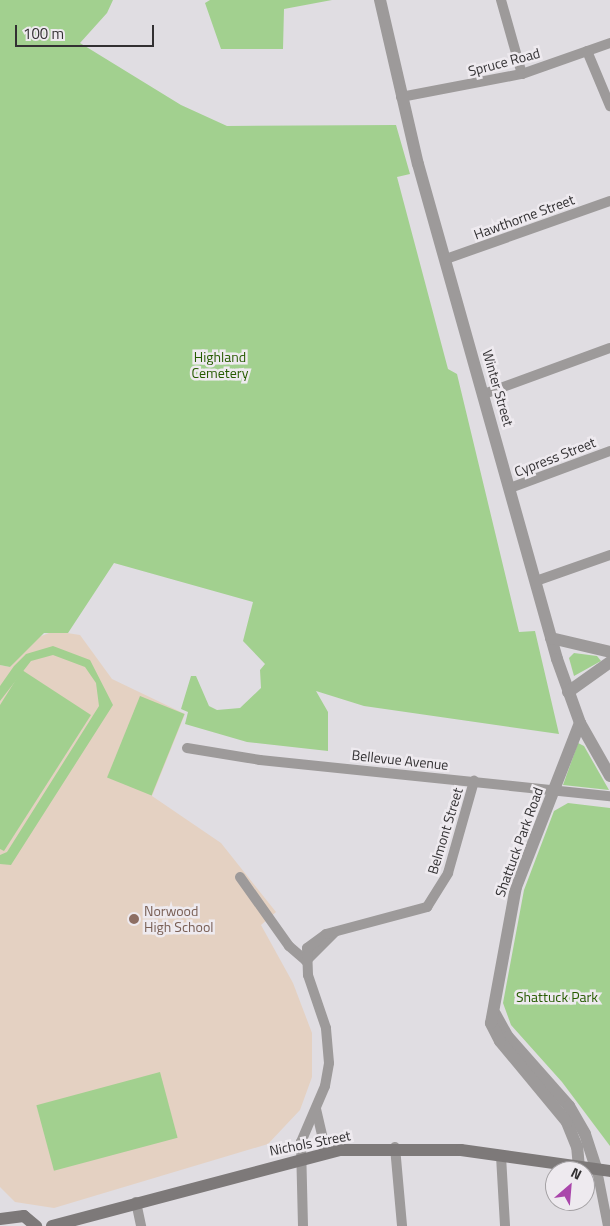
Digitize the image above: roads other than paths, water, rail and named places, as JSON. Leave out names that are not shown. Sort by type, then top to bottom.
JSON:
[{"type":"main road","name":"Nichols Street","points":[[52,1226],[326,1152],[395,1147],[502,1156],[545,1163]]},
{"type":"main road","points":[[1,1217],[24,1216],[36,1226]]},
{"type":"street","name":"Winter Street","points":[[380,0],[401,97],[551,638],[580,723],[610,776]]},
{"type":"street","points":[[501,0],[522,74]]},
{"type":"street","name":"Spruce Road","points":[[401,97],[522,74],[610,43]]},
{"type":"street","points":[[587,51],[610,106]]},
{"type":"street","name":"Hawthorne Street","points":[[446,259],[610,201]]},
{"type":"street","points":[[484,394],[610,348]]},
{"type":"street","name":"Cypress Street","points":[[510,488],[610,451]]},
{"type":"street","points":[[536,581],[610,555]]},
{"type":"street","points":[[551,638],[610,652]]},
{"type":"street","points":[[568,692],[610,662]]},
{"type":"street","name":"Shattuck Park Road","points":[[578,1161],[577,1147],[567,1122],[503,1030],[493,1004],[516,887],[580,723]]},
{"type":"street","name":"Bellevue Avenue","points":[[187,748],[610,796]]},
{"type":"street","name":"Belmont Street","points":[[306,961],[334,932],[427,907],[448,873],[474,781]]},
{"type":"street","points":[[240,877],[289,946],[306,961],[329,1051],[328,1076],[316,1109],[304,1131],[300,1158],[302,1226]]},
{"type":"street","name":"Shattuck Park Road","points":[[525,1060],[575,1115],[604,1170]]},
{"type":"street","points":[[316,1109],[326,1152]]},
{"type":"street","points":[[395,1147],[402,1226]]},
{"type":"street","points":[[502,1156],[506,1226]]},
{"type":"street","points":[[604,1170],[608,1226]]},
{"type":"street","points":[[136,1202],[141,1226]]},
{"type":"place","name":"Norwood High School","points":[[134,919]]},
{"type":"park label","name":"Highland Cemetery","points":[[220,366]]},
{"type":"park label","name":"Shattuck Park","points":[[557,997]]}]
